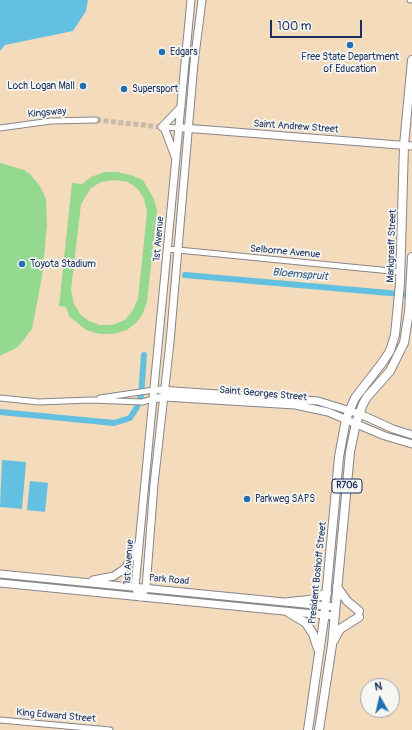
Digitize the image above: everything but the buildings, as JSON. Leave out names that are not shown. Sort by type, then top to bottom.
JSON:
[{"type":"main road","name":"Markgraaff Street","points":[[346,418],[361,389],[390,351],[395,335],[401,272],[412,60]]},
{"type":"main road","points":[[403,211],[412,207]]},
{"type":"main road","name":"Markgraaff Street","points":[[356,423],[367,397],[395,364],[405,338],[409,312],[412,257]]},
{"type":"main road","name":"President Boshoff Street","points":[[308,730],[327,593],[339,457],[346,418]]},
{"type":"main road","name":"President Boshoff Street","points":[[319,730],[332,645],[350,452],[356,423]]},
{"type":"main road","points":[[332,645],[340,629],[359,614],[337,587]]},
{"type":"main road","points":[[289,602],[310,600],[327,593]]},
{"type":"main road","points":[[288,612],[306,623],[313,634],[318,650]]},
{"type":"street","name":"1st Avenue","points":[[192,0],[135,587],[140,597],[146,588],[154,484],[165,393],[188,129],[202,0]]},
{"type":"street","points":[[162,127],[181,107]]},
{"type":"street","name":"Kingsway","points":[[0,128],[52,121],[96,120]]},
{"type":"street","points":[[162,127],[179,128]]},
{"type":"street","points":[[162,127],[176,159]]},
{"type":"street","name":"Saint Andrew Street","points":[[179,128],[408,145]]},
{"type":"street","name":"Selborne Avenue","points":[[168,249],[178,252],[401,272]]},
{"type":"street","points":[[91,400],[154,390]]},
{"type":"street","name":"Saint Georges Street","points":[[154,390],[165,393],[295,405],[316,409],[346,418],[385,436],[412,444]]},
{"type":"street","name":"Saint Georges Street","points":[[153,399],[165,393],[298,398],[318,401],[349,410],[393,429],[412,435]]},
{"type":"street","points":[[0,398],[40,402],[91,400],[142,402],[153,399]]},
{"type":"street","points":[[79,581],[104,578],[121,572],[126,567],[140,543]]},
{"type":"street","name":"Park Road","points":[[0,574],[335,607]]},
{"type":"street","name":"Park Road","points":[[0,583],[334,616]]},
{"type":"street","name":"King Edward Street","points":[[0,720],[110,730]]},
{"type":"green space","name":"Toyota Stadium","points":[[0,163],[24,170],[30,174],[40,186],[46,199],[47,225],[42,277],[32,329],[18,347],[0,356]]},
{"type":"green space","points":[[104,172],[117,172],[143,180],[154,199],[157,210],[147,302],[143,313],[137,322],[127,330],[113,334],[100,334],[86,330],[69,316],[66,307],[59,306],[72,183],[82,184],[91,177]],"holes":[[[115,180],[128,182],[138,189],[144,199],[147,212],[138,299],[133,310],[125,320],[112,325],[100,325],[89,321],[81,315],[74,304],[71,290],[81,204],[91,188],[101,182]]]},
{"type":"water","points":[[0,0],[88,0],[86,11],[73,31],[5,45],[0,51]]},
{"type":"water","points":[[2,460],[26,462],[22,509],[0,507]]},
{"type":"water","points":[[30,481],[48,483],[45,512],[27,510]]},
{"type":"waterway","name":"Bloemspruit","points":[[185,275],[412,295]]},
{"type":"waterway","name":"Bloemspruit","points":[[0,412],[114,423],[130,418],[137,407],[141,396],[144,355]]},
{"type":"tunnel","points":[[96,120],[161,127]]},
{"type":"place","name":"Free State Department of Education","points":[[350,45]]},
{"type":"place","name":"Edgars","points":[[162,52]]},
{"type":"place","name":"Loch Logan Mall","points":[[83,86]]},
{"type":"place","name":"Supersport","points":[[124,89]]},
{"type":"place","name":"Toyota Stadium","points":[[22,264]]},
{"type":"place","name":"Parkweg SAPS","points":[[247,499]]}]
